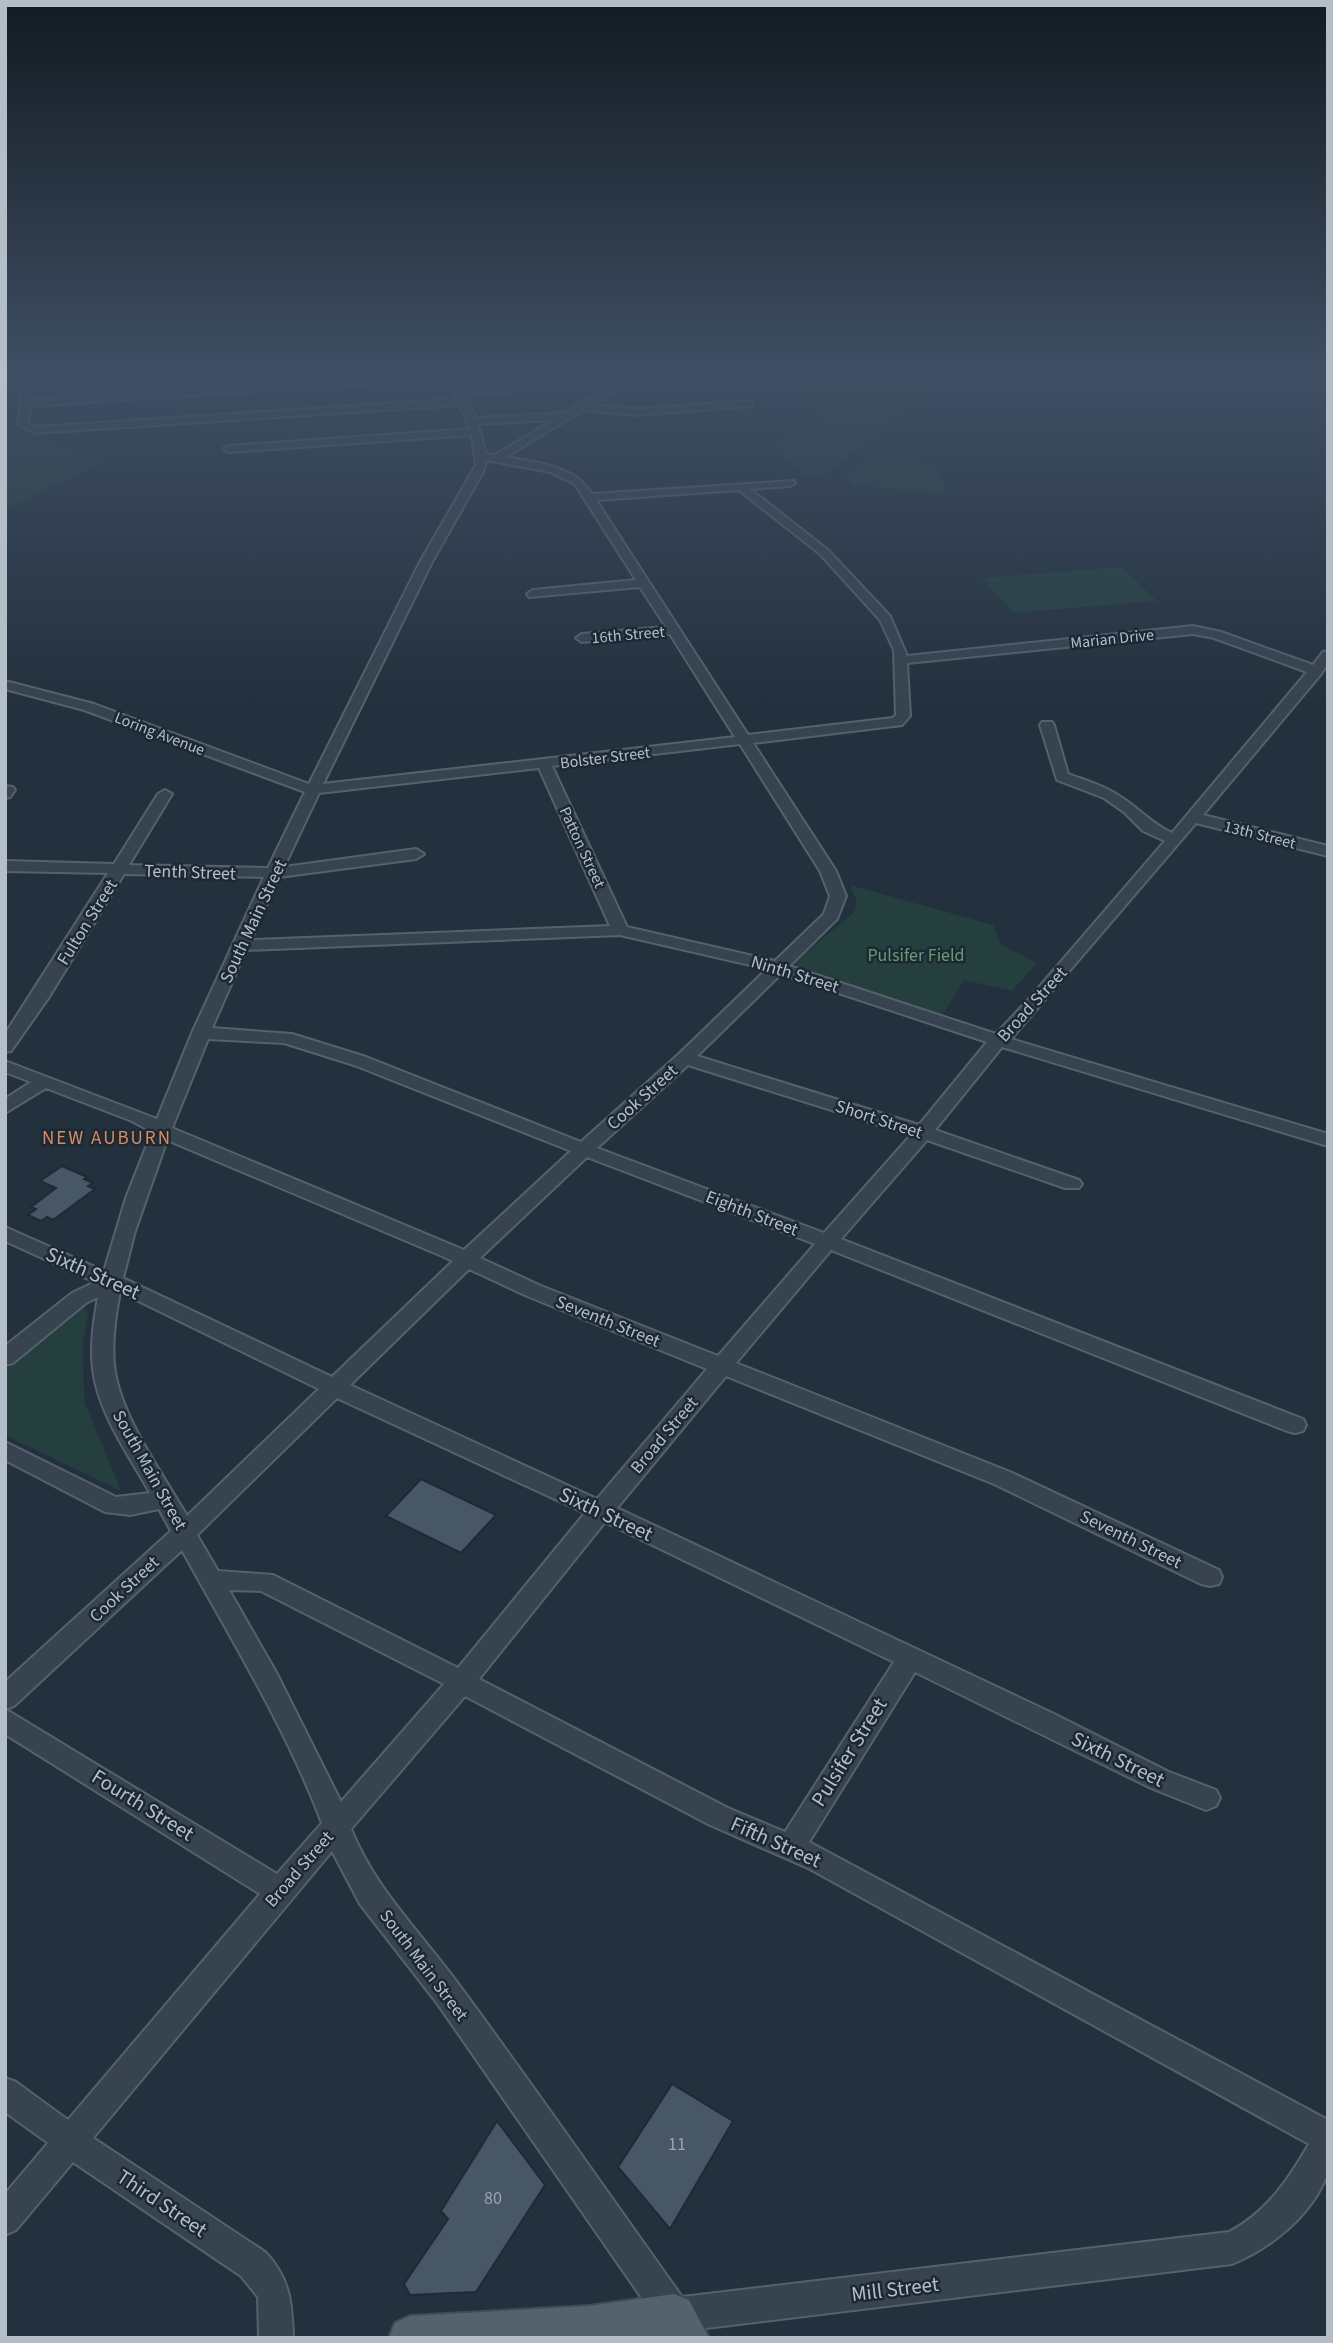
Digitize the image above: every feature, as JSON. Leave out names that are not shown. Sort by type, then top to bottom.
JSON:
[{"type":"main road","name":"Mill Street","points":[[411,2338],[479,2336],[589,2327],[681,2326]]},
{"type":"street","name":"South Main Street","points":[[470,486],[436,542],[312,789],[201,1033],[124,1236],[113,1282],[103,1366],[108,1391],[123,1424],[274,1693],[326,1796],[351,1861],[370,1895],[447,1993],[681,2326]]},
{"type":"street","name":"Cook Street","points":[[5,1698],[184,1532],[468,1261],[525,1203],[685,1058],[831,916],[838,896],[822,860],[582,486]]},
{"type":"street","points":[[589,496],[736,486]]},
{"type":"street","points":[[741,486],[758,503],[824,552],[872,603],[892,628],[901,660]]},
{"type":"street","points":[[533,594],[643,583]]},
{"type":"street","name":"16th Street","points":[[582,638],[673,630]]},
{"type":"street","name":"Marian Drive","points":[[901,660],[1193,630],[1322,663]]},
{"type":"street","name":"Bolster Street","points":[[312,789],[897,722],[902,716],[901,660]]},
{"type":"street","name":"Broad Street","points":[[5,2219],[827,1242],[998,1041],[1034,1004],[1322,663]]},
{"type":"street","name":"Loring Avenue","points":[[5,685],[89,707],[312,789]]},
{"type":"street","points":[[1047,725],[1062,777],[1110,795],[1129,809],[1147,828],[1174,839]]},
{"type":"street","name":"Patton Street","points":[[544,764],[620,930]]},
{"type":"street","name":"Fulton Street","points":[[5,1047],[40,996],[165,794]]},
{"type":"street","name":"13th Street","points":[[1192,817],[1328,851]]},
{"type":"street","name":"Tenth Street","points":[[5,866],[275,873],[416,854]]},
{"type":"street","name":"Ninth Street","points":[[242,945],[620,930],[780,968],[998,1041],[1328,1140]]},
{"type":"street","name":"Eighth Street","points":[[201,1033],[273,1037],[308,1043],[489,1110],[585,1150],[1295,1425]]},
{"type":"street","name":"Short Street","points":[[685,1058],[1072,1184]]},
{"type":"street","name":"Seventh Street","points":[[5,1066],[139,1117],[162,1130],[534,1291],[1002,1478],[1210,1577]]},
{"type":"street","points":[[5,1108],[44,1081]]},
{"type":"street","name":"Sixth Street","points":[[5,1233],[601,1511],[1160,1780],[1206,1798]]},
{"type":"street","points":[[5,1358],[79,1298],[113,1282]]},
{"type":"street","points":[[5,1450],[113,1506],[130,1506],[164,1499]]},
{"type":"street","name":"Fifth Street","points":[[212,1580],[264,1582],[365,1631],[718,1816],[820,1860],[1328,2139]]},
{"type":"street","name":"Pulsifer Street","points":[[790,1848],[910,1658]]},
{"type":"street","name":"Fourth Street","points":[[5,1720],[280,1891]]},
{"type":"street","name":"Third Street","points":[[5,2092],[118,2176],[253,2264],[271,2282],[275,2302],[276,2338]]},
{"type":"street","name":"Mill Street","points":[[681,2326],[1232,2248],[1252,2239],[1272,2224],[1289,2206],[1307,2181],[1328,2139]]},
{"type":"green space","points":[[5,486],[53,486],[5,510]]},
{"type":"green space","points":[[867,486],[945,486],[943,494]]},
{"type":"green space","points":[[1122,567],[1157,601],[1013,613],[982,578]]},
{"type":"green space","name":"Pulsifer Field","points":[[850,885],[993,925],[1001,945],[1037,963],[1012,991],[964,980],[942,1016],[799,970],[794,963],[854,912],[857,902]]},
{"type":"green space","points":[[82,1307],[88,1312],[83,1342],[84,1401],[121,1491],[5,1435],[5,1369]]},
{"type":"building","points":[[62,1166],[87,1177],[84,1179],[93,1183],[88,1186],[95,1189],[53,1220],[47,1217],[41,1221],[28,1215],[36,1209],[31,1207],[56,1188],[40,1181]]},
{"type":"building","points":[[421,1479],[496,1515],[461,1553],[386,1516]]},
{"type":"building","points":[[672,2084],[733,2121],[670,2229],[618,2167]]},
{"type":"building","points":[[497,2121],[545,2185],[476,2292],[410,2295],[404,2284],[448,2219],[441,2211]]},
{"type":"district","name":"NEW AUBURN","points":[[107,1137]]}]
